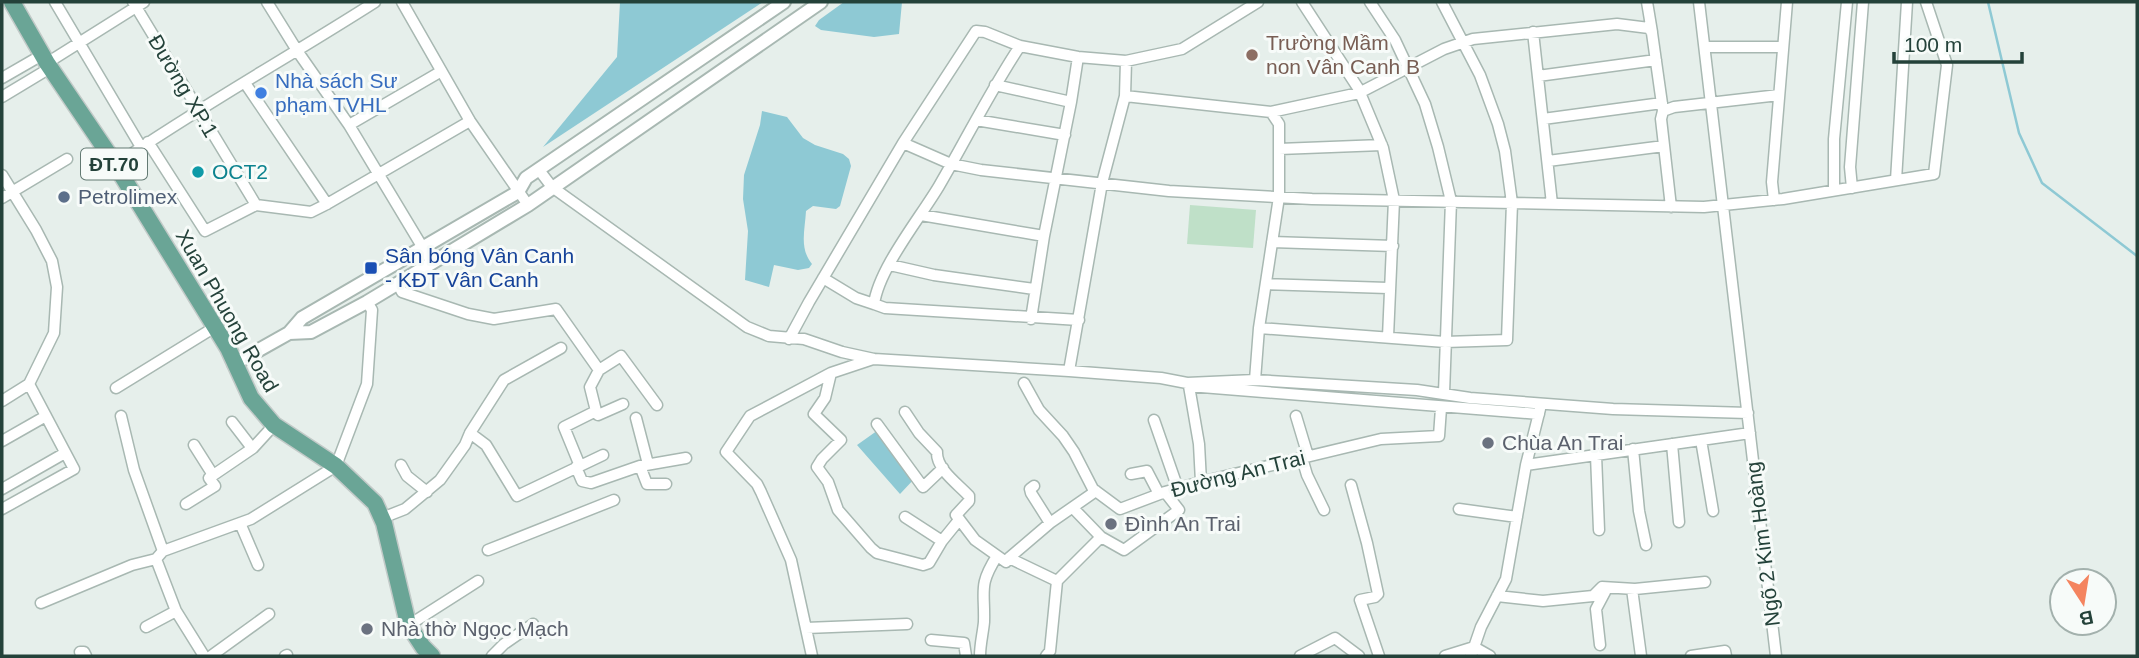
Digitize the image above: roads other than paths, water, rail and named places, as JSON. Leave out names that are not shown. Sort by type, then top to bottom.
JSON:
[{"type":"main road","name":"Xuan Phuong Road","points":[[12,2],[46,62],[115,165],[228,348],[251,398],[274,425],[336,466],[375,503],[382,519],[409,625],[422,647],[432,656]]},
{"type":"street","points":[[55,2],[145,144],[205,232],[256,205],[311,212],[470,121]]},
{"type":"street","points":[[267,2],[349,125],[432,263]]},
{"type":"street","points":[[115,165],[375,2]]},
{"type":"street","points":[[402,2],[470,121],[528,205]]},
{"type":"street","points":[[234,364],[289,333],[302,318],[518,192],[526,178],[784,2]]},
{"type":"street","points":[[289,333],[311,332],[369,306],[398,284],[528,205],[821,2]]},
{"type":"street","points":[[789,339],[903,143],[976,31],[1020,46],[1078,57],[1126,61],[1182,49],[1258,2]]},
{"type":"street","points":[[1302,2],[1359,93],[1382,145],[1394,200],[1388,288],[1388,337]]},
{"type":"street","points":[[1370,2],[1410,68],[1438,148],[1451,201],[1444,393]]},
{"type":"street","points":[[1259,328],[1444,342],[1507,340],[1512,203],[1498,124],[1480,75],[1444,2]]},
{"type":"street","points":[[1647,2],[1663,107],[1661,119],[1671,207]]},
{"type":"street","name":"Ngõ 2 Kim Hoàng","points":[[1699,2],[1776,656]]},
{"type":"street","points":[[1774,200],[1772,182],[1787,2]]},
{"type":"street","points":[[1834,190],[1834,139],[1847,2]]},
{"type":"street","points":[[1852,188],[1850,167],[1863,2]]},
{"type":"street","points":[[1896,180],[1907,2]]},
{"type":"street","points":[[903,143],[951,164],[1056,180],[1169,191],[1279,197],[1671,207],[1724,206],[1774,200],[1934,174],[1947,65],[1926,2]]},
{"type":"street","points":[[2,78],[46,62],[80,43],[138,3]]},
{"type":"street","name":"Đường XP.1","points":[[138,3],[198,111],[256,205]]},
{"type":"street","points":[[1125,96],[1271,112],[1359,93],[1444,49],[1490,36],[1617,24],[1641,25],[1649,28],[1652,33]]},
{"type":"street","points":[[1533,32],[1552,204]]},
{"type":"street","points":[[874,303],[876,292],[890,265],[1020,46]]},
{"type":"street","points":[[1705,47],[1783,47]]},
{"type":"street","points":[[1031,319],[1034,289],[1078,57]]},
{"type":"street","points":[[1538,76],[1656,60]]},
{"type":"street","points":[[1069,371],[1102,183],[1125,96],[1126,61]]},
{"type":"street","points":[[2,97],[46,62]]},
{"type":"street","points":[[349,125],[440,72]]},
{"type":"street","points":[[245,83],[327,204]]},
{"type":"street","points":[[995,85],[1071,102]]},
{"type":"street","points":[[1543,119],[1779,95]]},
{"type":"street","points":[[1255,380],[1259,328],[1279,197],[1279,124],[1271,112]]},
{"type":"street","points":[[976,120],[1065,135]]},
{"type":"street","points":[[1279,149],[1382,145]]},
{"type":"street","points":[[1548,161],[1664,146]]},
{"type":"street","points":[[2,198],[67,159]]},
{"type":"street","points":[[539,170],[552,187],[747,327],[769,336],[804,340],[874,359],[1069,371],[1200,384],[1255,380],[1444,393],[1540,409]]},
{"type":"street","points":[[2,175],[52,261],[57,287],[54,333],[29,384],[2,401]]},
{"type":"street","points":[[921,215],[1044,236]]},
{"type":"street","points":[[1272,243],[1392,246]]},
{"type":"street","points":[[890,265],[934,275],[1034,289]]},
{"type":"street","points":[[823,278],[856,298],[885,308],[1079,320]]},
{"type":"street","points":[[398,284],[402,292],[468,314],[494,319],[556,309],[599,370]]},
{"type":"street","points":[[1266,284],[1388,288]]},
{"type":"street","points":[[41,603],[251,519],[336,466],[367,384],[369,306]]},
{"type":"street","points":[[117,388],[215,327]]},
{"type":"street","points":[[382,519],[405,509],[440,480],[466,444],[470,433],[504,380],[561,348]]},
{"type":"street","points":[[623,404],[598,415],[590,387],[599,370],[621,356],[657,405]]},
{"type":"street","points":[[812,656],[790,560],[757,484],[726,452],[750,416],[831,373],[874,359]]},
{"type":"street","points":[[831,373],[825,398],[814,414],[841,440],[817,465],[828,482],[838,510],[871,548],[882,554],[927,565],[959,520]]},
{"type":"street","points":[[905,412],[919,433],[937,452],[937,459],[943,468],[969,496],[969,501],[956,515],[959,520],[975,540],[1006,562],[1049,523],[1096,492],[1074,452],[1034,403],[1024,383]]},
{"type":"street","points":[[2,509],[74,468],[29,384]]},
{"type":"street","points":[[1201,482],[1199,444],[1189,386],[1441,408],[1748,413]]},
{"type":"street","name":"Đường An Trai","points":[[1096,492],[1120,509],[1201,482],[1381,439],[1439,436],[1441,408]]},
{"type":"street","points":[[1472,652],[1481,627],[1506,579],[1540,409]]},
{"type":"street","points":[[596,411],[564,427],[582,481],[591,483],[644,465],[686,458]]},
{"type":"street","points":[[2,441],[46,416]]},
{"type":"street","points":[[121,416],[134,470],[176,611],[203,655],[270,614]]},
{"type":"street","points":[[1296,416],[1307,475],[1324,510]]},
{"type":"street","points":[[636,418],[647,484],[666,484]]},
{"type":"street","points":[[1154,420],[1178,489]]},
{"type":"street","points":[[232,422],[252,448]]},
{"type":"street","points":[[877,424],[923,487],[943,468]]},
{"type":"street","points":[[186,503],[215,486],[209,478],[252,448],[274,425]]},
{"type":"street","points":[[470,433],[486,446],[517,496],[603,455]]},
{"type":"street","points":[[1527,465],[1750,433]]},
{"type":"street","points":[[1701,440],[1713,511]]},
{"type":"street","points":[[1672,444],[1679,522]]},
{"type":"street","points":[[194,445],[213,475]]},
{"type":"street","points":[[1633,449],[1639,511],[1646,545]]},
{"type":"street","points":[[2,489],[65,453]]},
{"type":"street","points":[[1596,455],[1599,530]]},
{"type":"street","points":[[401,465],[407,477],[427,492]]},
{"type":"street","points":[[1073,508],[1101,537],[1124,551],[1179,510],[1162,493],[1147,471],[1131,474]]},
{"type":"street","points":[[1351,485],[1378,594],[1360,600],[1379,656]]},
{"type":"street","points":[[1034,486],[1030,489],[1031,493],[1049,523]]},
{"type":"street","points":[[488,550],[614,500]]},
{"type":"street","points":[[1459,509],[1517,517]]},
{"type":"street","points":[[905,517],[942,541]]},
{"type":"street","points":[[240,523],[258,565]]},
{"type":"street","points":[[1046,656],[1050,651],[1057,581],[1101,537]]},
{"type":"street","points":[[980,656],[984,618],[982,586],[997,556]]},
{"type":"street","points":[[1009,558],[1057,581]]},
{"type":"street","points":[[409,625],[478,581]]},
{"type":"street","points":[[1497,596],[1544,601],[1593,596],[1604,587],[1632,589],[1704,582]]},
{"type":"street","points":[[1600,645],[1596,609],[1605,592],[1604,587]]},
{"type":"street","points":[[1632,589],[1641,656]]},
{"type":"street","points":[[146,627],[176,611]]},
{"type":"street","points":[[492,656],[533,624]]},
{"type":"street","points":[[806,628],[907,624]]},
{"type":"street","points":[[1300,656],[1335,638],[1359,656]]},
{"type":"street","points":[[931,640],[964,643],[966,656]]},
{"type":"street","points":[[1690,656],[1725,651],[1726,656]]},
{"type":"street","points":[[1445,656],[1472,652],[1490,656]]},
{"type":"water","points":[[620,2],[763,2],[543,147],[617,57]]},
{"type":"water","points":[[844,2],[902,2],[899,34],[874,37],[821,30],[815,26]]},
{"type":"water","points":[[762,111],[787,117],[803,138],[843,154],[849,159],[851,166],[840,206],[836,209],[813,206],[806,211],[804,245],[812,264],[809,268],[798,270],[774,265],[769,287],[745,280],[748,231],[743,199],[744,175]]},
{"type":"water","points":[[881,428],[916,477],[900,494],[857,445]]},
{"type":"waterway","points":[[1988,2],[2019,133],[2042,183],[2137,256]]},
{"type":"place","name":"Trường Mầm non Vân Canh B","points":[[1252,55]]},
{"type":"place","name":"Nhà sách Sư phạm TVHL","points":[[261,93]]},
{"type":"place","name":"OCT2","points":[[198,172]]},
{"type":"place","name":"Petrolimex","points":[[64,197]]},
{"type":"place","name":"Sân bóng Vân Canh - KĐT Vân Canh","points":[[371,268]]},
{"type":"place","name":"Chùa An Trai","points":[[1488,443]]},
{"type":"place","name":"Đình An Trai","points":[[1111,524]]},
{"type":"place","name":"Nhà thờ Ngọc Mạch","points":[[367,629]]}]
